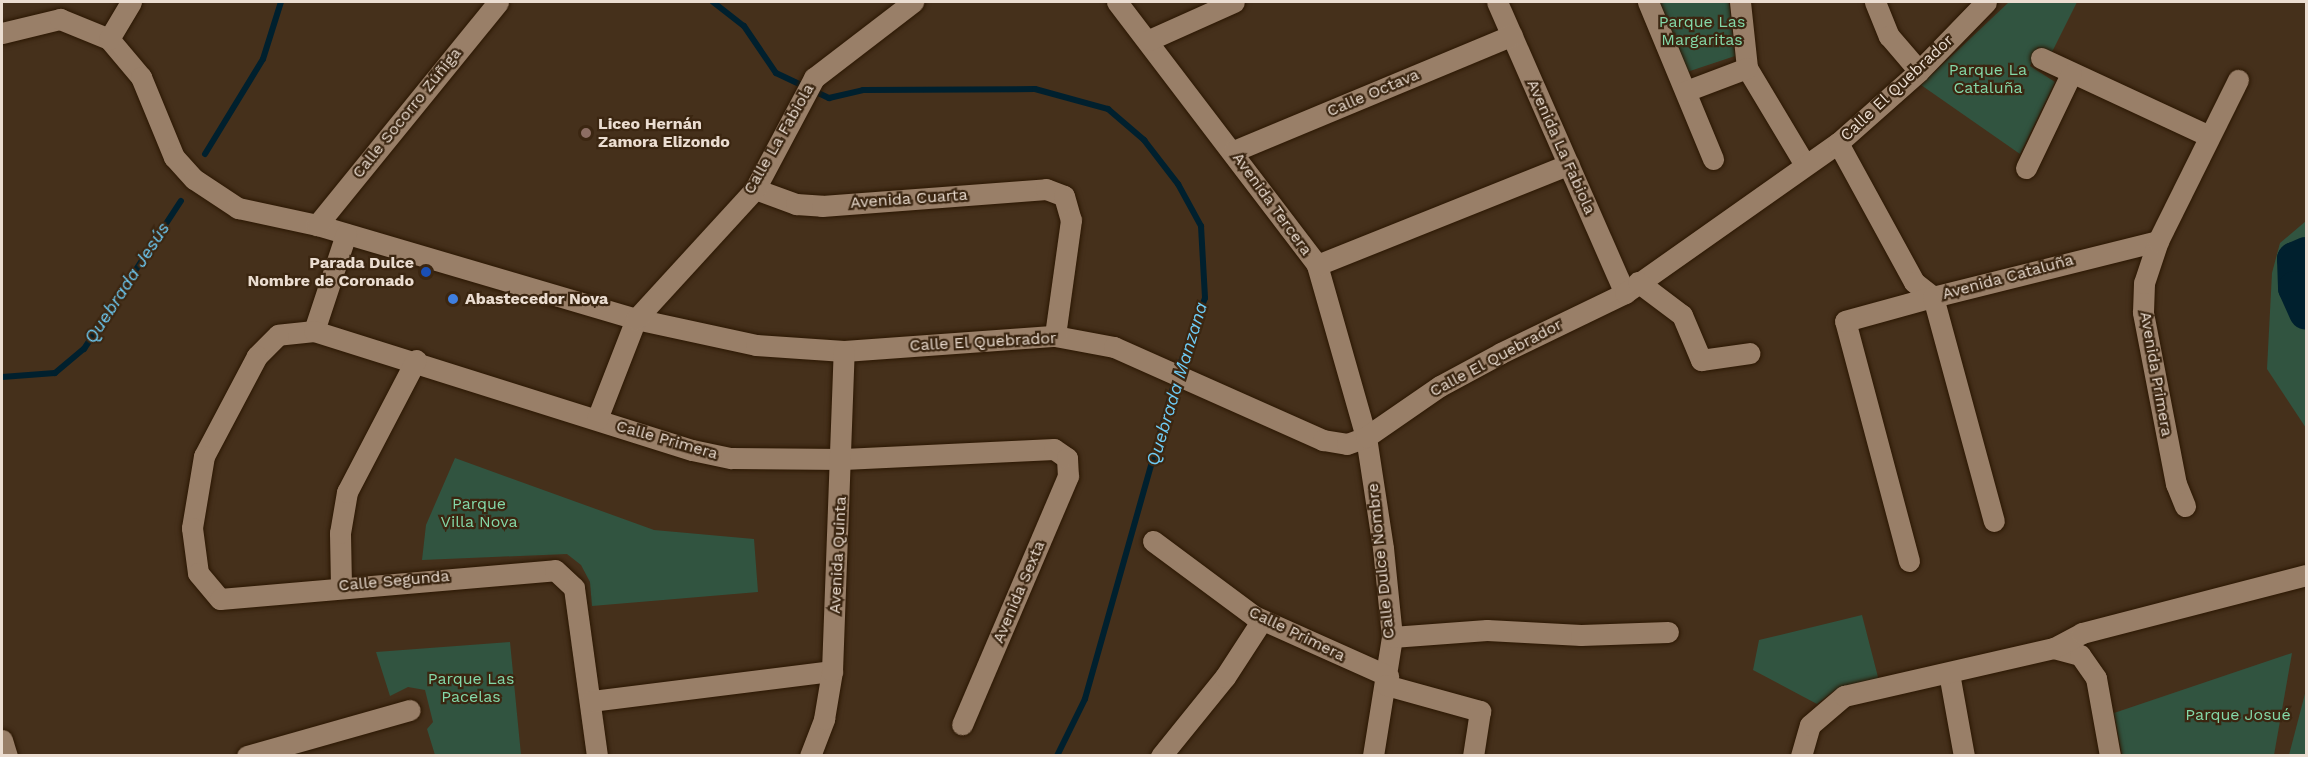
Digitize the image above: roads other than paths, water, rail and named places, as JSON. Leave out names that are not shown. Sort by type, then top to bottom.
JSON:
[{"type":"street","points":[[109,39],[131,2]]},
{"type":"street","name":"Calle Socorro Zúñiga","points":[[317,225],[498,2]]},
{"type":"street","name":"Calle La Fabiola","points":[[636,319],[755,189],[799,101],[814,78],[913,2]]},
{"type":"street","name":"Avenida Tercera","points":[[1117,2],[1234,151],[1317,265],[1348,362],[1366,437]]},
{"type":"street","points":[[1149,40],[1234,2]]},
{"type":"street","name":"Avenida La Fabiola","points":[[1497,2],[1569,164],[1631,287]]},
{"type":"street","points":[[1648,2],[1713,159]]},
{"type":"street","points":[[1740,2],[1747,68],[1805,165]]},
{"type":"street","points":[[1875,2],[1889,36],[1919,71]]},
{"type":"street","name":"Calle El Quebrador","points":[[2,33],[60,19],[109,39],[141,77],[174,157],[194,179],[238,208],[317,225],[636,319],[756,345],[844,351],[1055,336],[1114,348],[1160,365],[1186,379],[1323,440],[1347,444],[1366,437],[1440,386],[1631,287],[1838,143],[1919,71],[1986,2]]},
{"type":"street","name":"Calle Octava","points":[[1234,151],[1512,36]]},
{"type":"street","points":[[2041,58],[2071,74],[2209,136]]},
{"type":"street","points":[[1686,91],[1747,68]]},
{"type":"street","points":[[2026,168],[2071,74]]},
{"type":"street","name":"Avenida Primera","points":[[2185,506],[2176,484],[2144,312],[2144,283],[2158,241],[2238,80]]},
{"type":"street","name":"Avenida Cataluña","points":[[1838,143],[1914,282],[1933,297],[2158,241]]},
{"type":"street","points":[[1317,265],[1569,164]]},
{"type":"street","name":"Avenida Cuarta","points":[[755,189],[796,204],[822,206],[1046,189],[1064,196],[1071,220],[1055,336]]},
{"type":"street","points":[[315,331],[346,234]]},
{"type":"street","points":[[1631,287],[1682,315],[1701,360],[1749,353]]},
{"type":"street","points":[[1909,561],[1845,321],[1933,297],[1994,521]]},
{"type":"street","points":[[597,419],[636,319]]},
{"type":"street","name":"Calle Primera","points":[[315,331],[416,360],[597,419],[731,458],[843,459],[1039,447],[1054,449],[1067,458]]},
{"type":"street","name":"Calle Segunda","points":[[315,331],[278,335],[257,356],[204,456],[192,528],[198,573],[220,599],[544,567],[566,577],[576,595],[591,701]]},
{"type":"street","name":"Avenida Quinta","points":[[810,756],[824,719],[832,670],[843,459],[844,351]]},
{"type":"street","points":[[341,586],[340,534],[347,492],[416,360]]},
{"type":"street","name":"Calle Dulce Nombre","points":[[1366,437],[1392,637],[1387,680],[1373,756]]},
{"type":"street","name":"Avenida Sexta","points":[[962,723],[1060,497],[1068,476],[1067,458]]},
{"type":"street","name":"Calle Primera","points":[[1153,541],[1262,620],[1387,680],[1480,711],[1473,756]]},
{"type":"street","points":[[1801,756],[1810,726],[1821,713],[1845,696],[2054,648],[2082,633],[2307,575]]},
{"type":"street","points":[[1161,756],[1225,677],[1262,620]]},
{"type":"street","points":[[1392,637],[1487,630],[1581,635],[1668,632]]},
{"type":"street","points":[[2054,648],[2080,655],[2096,678],[2110,756]]},
{"type":"street","points":[[597,756],[591,701],[832,670]]},
{"type":"street","points":[[1949,673],[1964,756]]},
{"type":"street","points":[[247,756],[410,710]]},
{"type":"street","points":[[2,740],[7,756]]},
{"type":"waterway","name":"Quebrada Jesús","points":[[205,154],[263,59],[281,2]]},
{"type":"waterway","name":"Quebrada Manzana","points":[[713,2],[744,26],[776,73],[829,98],[863,90],[1035,89],[1108,109],[1144,140],[1178,184],[1201,226],[1205,298],[1178,370],[1085,699],[1057,756]]},
{"type":"waterway","name":"Quebrada Jesús","points":[[2,377],[55,373],[84,349],[181,201]]},
{"type":"waterway","points":[[2306,254],[2294,259],[2295,288],[2306,313]]},
{"type":"place","name":"Liceo Hernán Zamora Elizondo","points":[[586,133]]},
{"type":"place","name":"Parada Dulce Nombre de Coronado","points":[[426,272]]},
{"type":"place","name":"Abastecedor Nova","points":[[453,299]]},
{"type":"park label","name":"Parque Las Margaritas","points":[[1702,31]]},
{"type":"park label","name":"Parque La Cataluña","points":[[1988,79]]},
{"type":"park label","name":"Parque Villa Nova","points":[[479,513]]},
{"type":"park label","name":"Parque Las Pacelas","points":[[471,688]]},
{"type":"park label","name":"Parque Josué","points":[[2238,715]]}]
